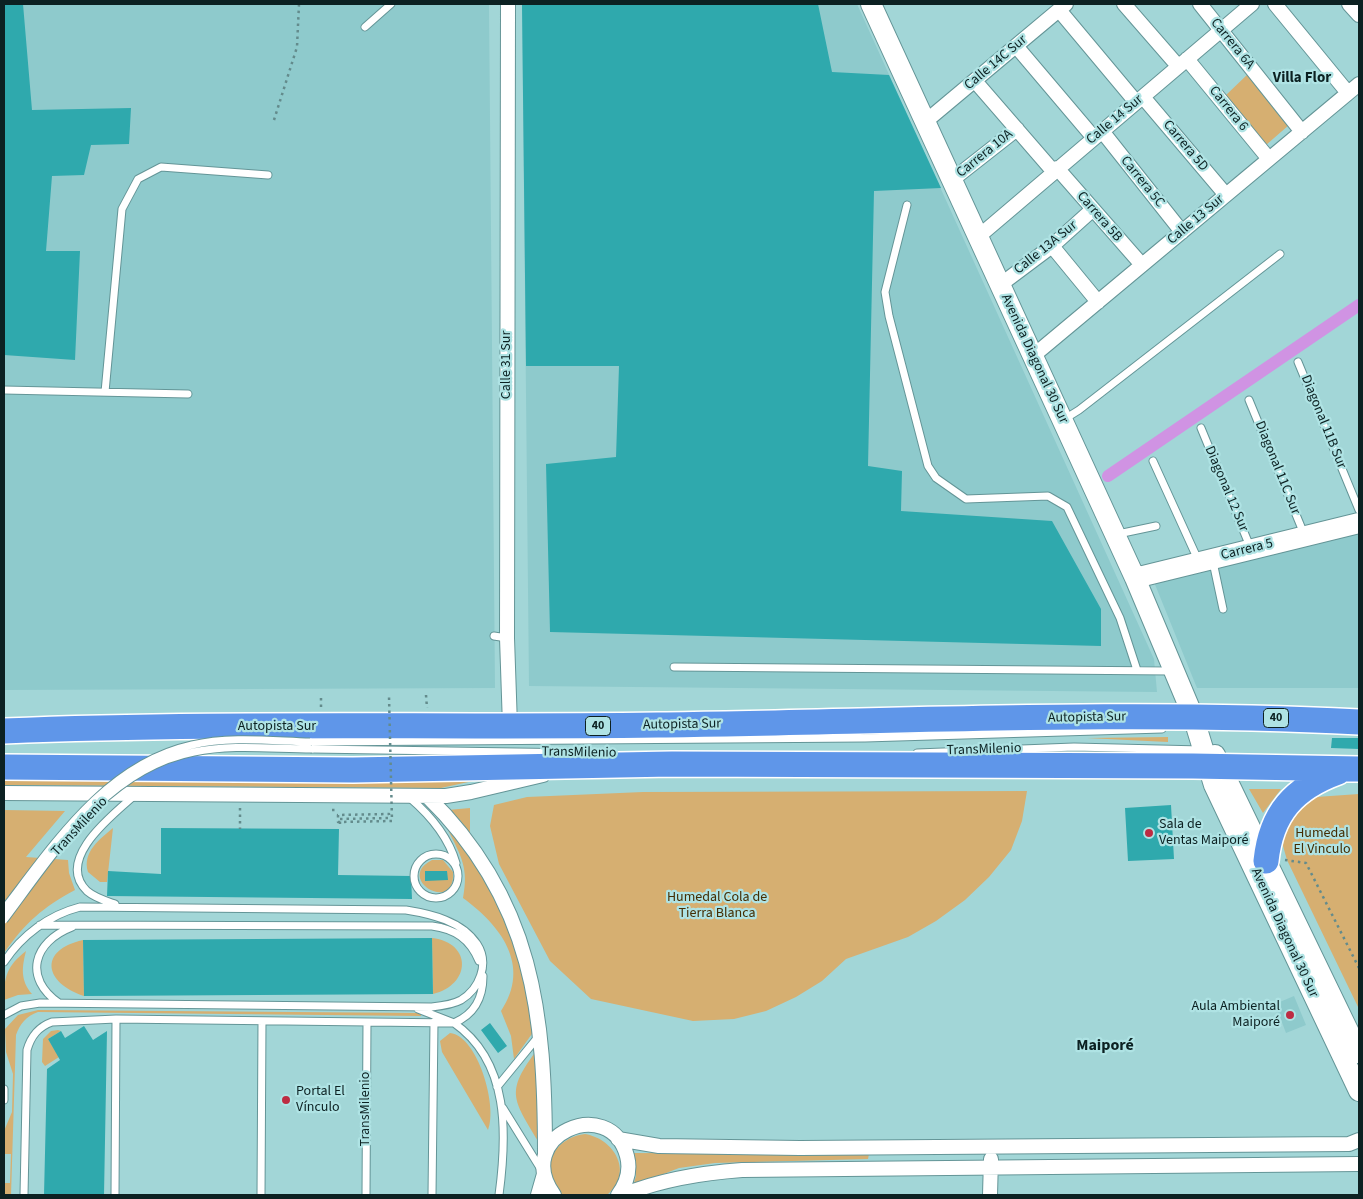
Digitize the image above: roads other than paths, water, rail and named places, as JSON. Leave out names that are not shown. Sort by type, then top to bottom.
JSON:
[{"type":"highway","name":"Autopista Sur","points":[[4,731],[108,728],[510,726],[1193,726],[1359,722]]},
{"type":"highway","points":[[4,767],[353,770],[584,760],[672,764],[1214,757],[1354,769]]},
{"type":"highway","points":[[1266,861],[1273,828],[1291,799],[1318,779],[1354,769]]},
{"type":"street","name":"Calle 31 Sur","points":[[508,4],[500,637],[510,726]]},
{"type":"street","name":"Avenida Diagonal 30 Sur","points":[[871,4],[1135,578],[1174,671],[1193,726],[1214,757],[1359,1053]]},
{"type":"street","name":"Carrera 6","points":[[1124,4],[1182,63],[1269,159]]},
{"type":"street","name":"Carrera 6A","points":[[1200,4],[1302,132]]},
{"type":"street","name":"Calle 14 Sur","points":[[978,237],[1252,4]]},
{"type":"street","points":[[1275,4],[1354,88]]},
{"type":"street","points":[[1350,4],[1359,15]]},
{"type":"street","name":"Calle 14C Sur","points":[[925,122],[1063,7]]},
{"type":"street","name":"Carrera 5D","points":[[1063,7],[1140,99],[1226,195]]},
{"type":"street","name":"Carrera 5C","points":[[1016,46],[1098,134],[1182,232]]},
{"type":"street","name":"Carrera 5B","points":[[975,81],[1142,265]]},
{"type":"street","name":"Calle 13 Sur","points":[[1033,356],[1354,88]]},
{"type":"street","name":"Carrera 10A","points":[[952,180],[1017,129]]},
{"type":"street","name":"Calle 13A Sur","points":[[1000,285],[1052,246],[1092,210]]},
{"type":"street","points":[[1052,246],[1098,302]]},
{"type":"street","name":"Carrera 5","points":[[1135,578],[1359,524]]},
{"type":"street","name":"Avenida Diagonal 30 Sur","points":[[1214,757],[1218,793],[1359,1091]]},
{"type":"street","points":[[4,793],[427,796],[472,792],[584,760]]},
{"type":"street","points":[[427,796],[461,832],[490,875],[510,916],[529,968],[540,1035],[545,1104],[544,1174],[538,1195]]},
{"type":"street","points":[[545,1155],[550,1144],[558,1134],[569,1128],[581,1124],[594,1125],[606,1129],[618,1139],[625,1150],[628,1162],[628,1176],[618,1195]]},
{"type":"street","points":[[618,1139],[659,1146],[992,1148],[1349,1144],[1359,1140]]},
{"type":"street","points":[[990,1195],[992,1148]]},
{"type":"street","points":[[623,1195],[674,1179],[713,1172],[991,1167],[1359,1164]]},
{"type":"street","points":[[544,1174],[548,1186],[554,1195]]},
{"type":"lane","points":[[365,27],[391,4]]},
{"type":"lane","points":[[105,392],[122,209],[138,179],[161,167],[268,175]]},
{"type":"lane","points":[[907,205],[885,292],[928,466],[936,478],[966,500],[1048,496],[1067,507],[1120,618],[1137,670]]},
{"type":"lane","points":[[1062,420],[1079,410],[1280,254]]},
{"type":"lane","name":"Diagonal 11B Sur","points":[[1298,362],[1359,510]]},
{"type":"lane","points":[[4,390],[188,394]]},
{"type":"lane","name":"Diagonal 11C Sur","points":[[1249,400],[1305,537]]},
{"type":"lane","name":"Diagonal 12 Sur","points":[[1201,428],[1251,549]]},
{"type":"lane","points":[[1153,461],[1205,560],[1223,609]]},
{"type":"lane","points":[[1115,535],[1156,526]]},
{"type":"lane","points":[[674,667],[1174,671]]},
{"type":"lane","name":"TransMilenio","points":[[4,920],[65,840],[95,808],[129,781],[151,768],[179,756],[209,750],[311,746],[866,738],[1193,726]]},
{"type":"lane","name":"TransMilenio","points":[[4,909],[63,832],[94,800],[128,772],[168,752],[193,744],[231,740],[584,760]]},
{"type":"lane","name":"TransMilenio","points":[[908,753],[1074,747],[1214,757]]},
{"type":"lane","name":"TransMilenio","points":[[120,906],[88,891],[80,878],[78,863],[89,840],[136,794]]},
{"type":"lane","points":[[408,796],[430,816],[445,836],[458,869],[459,876],[455,889],[444,897],[426,896],[416,886],[414,871],[418,864],[429,854],[436,853],[449,857],[458,869]]},
{"type":"lane","name":"TransMilenio","points":[[4,962],[18,944],[40,925],[58,914],[80,906],[406,910],[425,913],[452,924],[477,944],[483,970],[483,987],[478,1002],[468,1016],[454,1023]]},
{"type":"lane","points":[[4,1015],[22,1006],[60,1004],[412,1007],[447,1005],[459,1001],[475,987],[483,970],[472,947],[466,940],[447,928],[432,926],[40,925]]},
{"type":"lane","points":[[60,1004],[44,990],[38,980],[36,965],[39,955],[53,936],[76,925]]},
{"type":"lane","points":[[412,1007],[454,1023],[467,1032],[477,1044],[494,1072],[502,1108],[504,1145],[499,1195]]},
{"type":"lane","points":[[24,1195],[27,1050],[30,1039],[43,1025],[52,1022],[116,1019],[454,1023]]},
{"type":"lane","points":[[115,1195],[116,1019]]},
{"type":"lane","points":[[261,1195],[262,1021]]},
{"type":"lane","name":"TransMilenio","points":[[366,1195],[367,1022]]},
{"type":"lane","points":[[432,1195],[434,1022]]},
{"type":"lane","points":[[497,1087],[540,1035]]},
{"type":"lane","points":[[4,1089],[4,1100]]},
{"type":"lane","points":[[502,1108],[544,1174]]},
{"type":"waterway","points":[[1108,476],[1359,305]]},
{"type":"place","name":"Sala de Ventas Maiporé","points":[[1149,833]]},
{"type":"place","name":"Aula Ambiental Maiporé","points":[[1290,1015]]},
{"type":"place","name":"Portal El Vínculo","points":[[286,1100]]},
{"type":"district","name":"Villa Flor","points":[[1302,79]]},
{"type":"district","name":"Maiporé","points":[[1105,1046]]},
{"type":"park label","name":"Humedal El Vinculo","points":[[1322,842]]},
{"type":"park label","name":"Humedal Cola de Tierra Blanca","points":[[717,906]]}]
